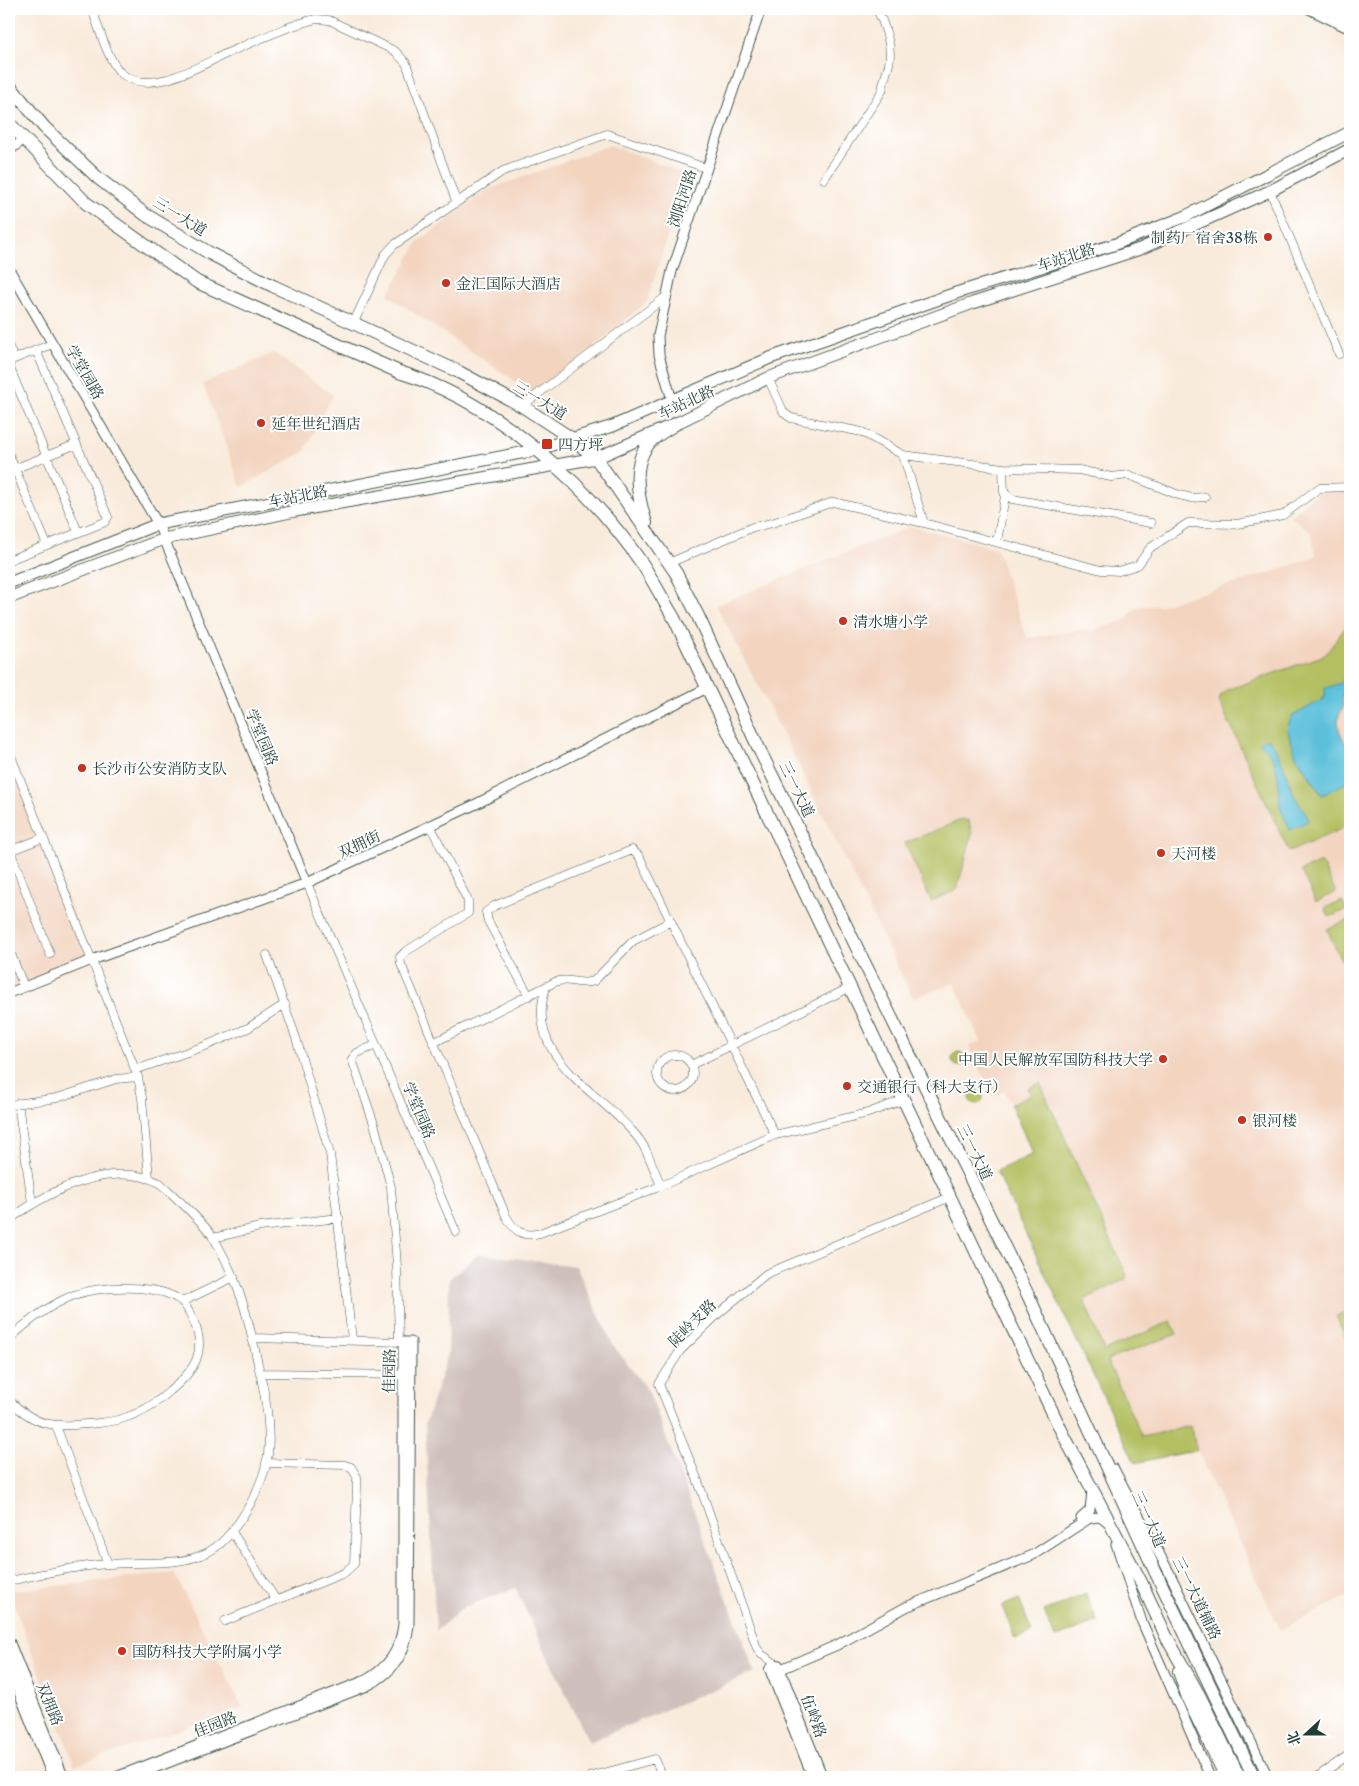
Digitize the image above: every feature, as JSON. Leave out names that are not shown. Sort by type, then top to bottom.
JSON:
[{"type":"highway","name":"三一大道","points":[[9,86],[44,127],[84,165],[146,215],[211,254],[353,324],[457,371],[522,406],[574,440],[596,458],[650,533],[698,616],[761,753],[1094,1434],[1156,1574],[1263,1775]]},
{"type":"highway","points":[[9,123],[23,140],[86,203],[197,282],[399,372],[430,382],[500,422],[555,467],[615,528],[643,566],[674,618],[851,987],[903,1100],[1090,1486],[1141,1582],[1167,1638],[1200,1697],[1239,1777]]},
{"type":"highway","points":[[650,533],[643,514],[638,473],[643,454],[651,441],[677,423]]},
{"type":"highway","points":[[1167,1638],[1189,1702],[1226,1777]]},
{"type":"main road","name":"车站北路","points":[[9,583],[158,524],[536,450],[574,440],[770,358],[959,292],[1112,245],[1184,217],[1350,132]]},
{"type":"main road","name":"车站北路","points":[[9,598],[164,539],[295,511],[492,476],[555,467],[596,458],[677,423],[768,378],[974,303],[1140,249],[1270,190],[1350,149]]},
{"type":"main road","name":"双拥路","points":[[9,1642],[63,1777]]},
{"type":"main road","name":"双拥路","points":[[9,1666],[53,1777]]},
{"type":"main road","name":"伍岭路","points":[[775,1669],[813,1777]]},
{"type":"main road","name":"伍岭路","points":[[775,1669],[822,1777]]},
{"type":"main road","points":[[1250,1777],[1263,1775]]},
{"type":"street","points":[[92,9],[110,54],[120,73],[130,80],[147,82],[178,75],[229,52],[316,19],[329,20],[396,51],[406,63],[456,201]]},
{"type":"street","name":"浏阳河路","points":[[672,400],[659,355],[658,336],[672,272],[761,9]]},
{"type":"street","points":[[824,179],[882,91],[884,76],[890,63],[889,43],[877,9]]},
{"type":"street","points":[[1309,9],[1350,29]]},
{"type":"street","points":[[1324,9],[1350,22]]},
{"type":"street","points":[[353,324],[385,255],[394,245],[456,201],[503,171],[607,134],[706,168]]},
{"type":"street","points":[[9,151],[23,140]]},
{"type":"street","points":[[1270,190],[1339,354]]},
{"type":"street","name":"学堂园路","points":[[9,269],[158,524],[307,883],[456,1232]]},
{"type":"street","points":[[522,406],[667,296]]},
{"type":"street","points":[[10,362],[52,344]]},
{"type":"street","points":[[9,347],[10,362],[78,532]]},
{"type":"street","points":[[9,550],[11,560],[105,522],[108,513],[36,350]]},
{"type":"street","points":[[768,378],[784,413],[790,418],[862,432],[903,455],[1003,468],[1079,470],[1111,476],[1129,475],[1179,495],[1192,498],[1205,497]]},
{"type":"street","points":[[12,469],[74,445]]},
{"type":"street","points":[[9,455],[12,469],[47,545]]},
{"type":"street","points":[[903,455],[924,523]]},
{"type":"street","points":[[997,542],[1006,496],[1003,489],[1003,468]]},
{"type":"street","points":[[669,563],[753,527],[772,523],[833,502],[924,523],[1101,570],[1119,571],[1138,565],[1150,548],[1188,523],[1237,524],[1283,515],[1319,488],[1350,487]]},
{"type":"street","points":[[1006,496],[1012,499],[1151,522]]},
{"type":"street","name":"双拥街","points":[[9,993],[92,960],[307,883],[430,825],[707,688]]},
{"type":"street","points":[[9,751],[10,760],[44,838],[137,1074],[142,1098],[149,1178]]},
{"type":"street","points":[[430,825],[469,908],[465,917],[405,952],[400,957],[400,964],[506,1216],[511,1224],[524,1235],[529,1236],[540,1233],[661,1186],[775,1135],[868,1113],[903,1100]]},
{"type":"street","points":[[44,838],[9,850],[50,954]]},
{"type":"street","points":[[486,912],[494,906],[632,850],[639,856],[775,1135]]},
{"type":"street","points":[[469,908],[486,912]]},
{"type":"street","points":[[486,912],[488,921],[529,996]]},
{"type":"street","points":[[433,1043],[560,980],[587,983],[594,981],[633,941],[671,921]]},
{"type":"street","points":[[9,949],[24,987]]},
{"type":"street","points":[[267,955],[285,1004],[330,1154],[352,1339]]},
{"type":"street","points":[[546,987],[541,1003],[542,1013],[547,1036],[557,1058],[573,1078],[633,1131],[642,1144],[661,1186]]},
{"type":"street","points":[[691,1066],[851,987]]},
{"type":"street","points":[[9,1104],[57,1098],[116,1078],[137,1074],[248,1028],[285,1004]]},
{"type":"street","points":[[253,1338],[352,1339],[401,1342],[391,1187],[375,1127],[352,1060],[357,1053],[376,1045]]},
{"type":"street","points":[[672,1056],[683,1057],[691,1066],[692,1077],[687,1087],[676,1091],[670,1090],[661,1083],[657,1072],[662,1061],[672,1056]]},
{"type":"street","points":[[18,1103],[32,1203]]},
{"type":"street","points":[[9,1220],[32,1203],[56,1190],[85,1181],[123,1176],[149,1178],[160,1183],[213,1238],[234,1277],[246,1307],[269,1429],[266,1463],[257,1492],[232,1532],[219,1545],[190,1559],[108,1564],[56,1571],[9,1582]]},
{"type":"street","name":"陡岭支路","points":[[775,1669],[757,1648],[698,1481],[659,1384],[680,1351],[719,1313],[766,1274],[950,1197]]},
{"type":"street","points":[[213,1238],[260,1227],[339,1218]]},
{"type":"street","points":[[182,1302],[234,1277]]},
{"type":"street","points":[[9,1339],[24,1325],[58,1302],[96,1290],[140,1289],[162,1293],[182,1302],[198,1330],[200,1349],[196,1364],[188,1376],[159,1401],[134,1414],[106,1422],[56,1426],[45,1425],[22,1413],[9,1400]]},
{"type":"street","name":"佳园路","points":[[116,1777],[364,1680],[380,1672],[392,1659],[401,1640],[403,1624],[407,1375],[411,1342],[401,1342]]},
{"type":"street","points":[[260,1374],[407,1375]]},
{"type":"street","name":"佳园路","points":[[131,1777],[367,1686],[382,1678],[397,1662],[408,1640],[409,1625],[407,1375]]},
{"type":"street","points":[[56,1426],[108,1564]]},
{"type":"street","name":"三一大道辅路","points":[[1094,1434],[1136,1508],[1169,1572],[1263,1775]]},
{"type":"street","points":[[225,1621],[344,1573],[352,1568],[355,1556],[356,1477],[351,1467],[345,1465],[266,1463]]},
{"type":"street","points":[[775,1669],[849,1634],[904,1603],[1031,1551],[1087,1514],[1092,1505],[1090,1486]]},
{"type":"street","points":[[775,1669],[844,1642],[906,1607],[1033,1555],[1090,1518],[1100,1517],[1111,1526],[1142,1622],[1210,1777]]},
{"type":"street","points":[[232,1532],[276,1600]]},
{"type":"street","points":[[1317,1777],[1350,1754]]},
{"type":"street","points":[[589,1777],[655,1759],[663,1777]]},
{"type":"shaded area","points":[[610,145],[687,174],[647,302],[537,396],[388,295],[418,242],[487,190]]},
{"type":"shaded area","points":[[273,353],[333,395],[304,452],[241,487],[203,384]]},
{"type":"shaded area","name":"中国人民解放军国防科技大学","points":[[1350,490],[1350,1595],[1280,1630],[1197,1450],[1135,1463],[996,1171],[1033,1154],[1005,1091],[992,1096],[969,1046],[981,1041],[954,983],[913,998],[782,732],[716,605],[911,526],[996,548],[1027,638],[1081,630],[1091,631],[1125,620],[1137,607],[1162,605],[1276,571],[1316,556],[1311,532],[1291,516],[1317,493]]},
{"type":"shaded area","points":[[9,751],[92,960],[9,993]]},
{"type":"shaded area","points":[[479,1254],[576,1266],[613,1345],[649,1392],[755,1672],[589,1742],[515,1588],[464,1607],[436,1631],[425,1424],[448,1354],[449,1279]]},
{"type":"shaded area","name":"国防科技大学附属小学","points":[[174,1573],[243,1708],[75,1766],[9,1591]]},
{"type":"green space","points":[[1350,621],[1351,658],[1350,668],[1346,677],[1340,685],[1325,697],[1291,717],[1302,766],[1322,795],[1348,782],[1350,786],[1350,825],[1289,852],[1219,701],[1221,695],[1227,690],[1325,655]]},
{"type":"green space","points":[[963,819],[969,821],[972,834],[957,890],[931,901],[905,843]]},
{"type":"green space","points":[[1321,862],[1336,892],[1316,902],[1301,871]]},
{"type":"green space","points":[[1342,901],[1346,910],[1329,917],[1325,908]]},
{"type":"green space","points":[[1348,920],[1350,925],[1350,956],[1341,960],[1327,929]]},
{"type":"green space","points":[[959,1052],[964,1054],[966,1059],[964,1064],[959,1066],[954,1064],[952,1059],[954,1054]]},
{"type":"green space","points":[[1040,1083],[1128,1278],[1084,1300],[1104,1351],[1171,1321],[1177,1334],[1107,1360],[1142,1437],[1190,1426],[1197,1450],[1135,1463],[996,1171],[1033,1154],[1011,1105],[1031,1095],[1028,1088]]},
{"type":"green space","points":[[976,1090],[981,1092],[983,1097],[981,1102],[976,1104],[971,1102],[969,1097],[971,1092]]},
{"type":"green space","points":[[1350,1310],[1350,1348],[1336,1316]]},
{"type":"green space","points":[[1086,1594],[1097,1621],[1055,1638],[1044,1611]]},
{"type":"green space","points":[[1019,1599],[1032,1632],[1015,1639],[1002,1606]]},
{"type":"water","points":[[1350,668],[1350,684],[1342,692],[1343,708],[1338,717],[1339,730],[1350,754],[1350,777],[1347,778],[1348,782],[1322,795],[1296,756],[1287,729],[1291,717],[1325,698],[1325,688],[1341,683]]},
{"type":"water","points":[[1268,738],[1280,757],[1293,793],[1306,813],[1308,821],[1290,830],[1280,807],[1278,776],[1273,757],[1259,742]]},
{"type":"place","name":"制药厂宿舍38栋","points":[[1268,237]]},
{"type":"place","name":"金汇国际大酒店","points":[[446,283]]},
{"type":"place","name":"延年世纪酒店","points":[[261,423]]},
{"type":"place","name":"四方坪","points":[[547,444]]},
{"type":"place","name":"清水塘小学","points":[[843,621]]},
{"type":"place","name":"长沙市公安消防支队","points":[[82,768]]},
{"type":"place","name":"天河楼","points":[[1161,853]]},
{"type":"place","name":"中国人民解放军国防科技大学","points":[[1163,1059]]},
{"type":"place","name":"交通银行（科大支行）","points":[[847,1086]]},
{"type":"place","name":"银河楼","points":[[1242,1120]]},
{"type":"place","name":"国防科技大学附属小学","points":[[122,1651]]}]
